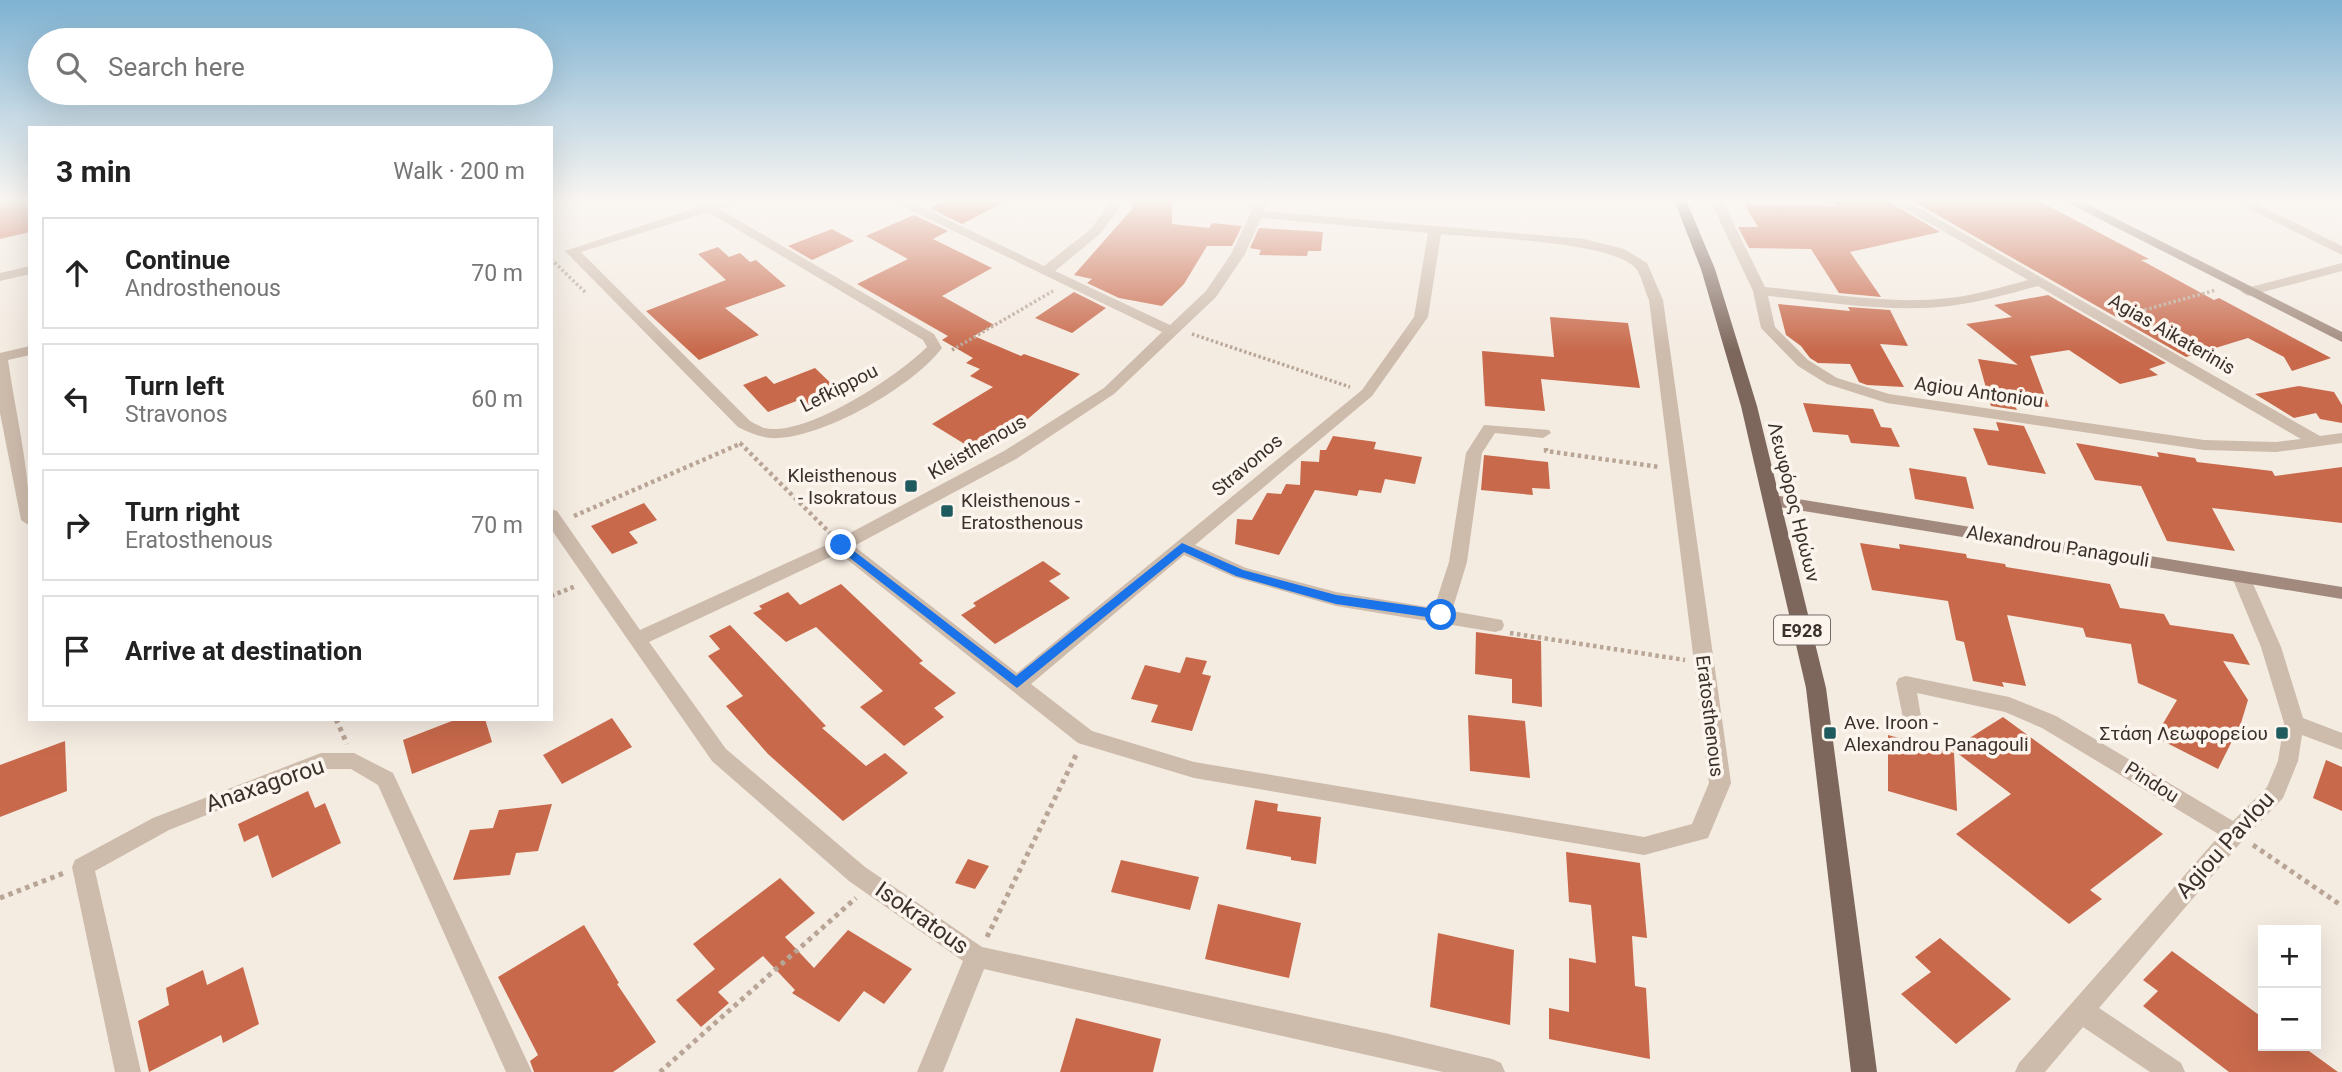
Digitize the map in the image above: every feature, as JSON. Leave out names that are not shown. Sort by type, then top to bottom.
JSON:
[{"type":"main road","name":"Λεωφόρος Ηρώων","points":[[1700,250],[1725,321],[1773,501],[1816,688],[1864,1072]]},
{"type":"street","points":[[575,250],[572,251],[744,424],[765,433]]},
{"type":"street","points":[[781,250],[929,337],[935,348],[931,354]]},
{"type":"street","points":[[998,250],[1171,331]]},
{"type":"street","points":[[1044,272],[1076,250]]},
{"type":"street","name":"Kleisthenous","points":[[638,639],[841,545],[1010,456],[1109,391],[1211,294],[1240,250]]},
{"type":"street","name":"Stravonos","points":[[1017,684],[1367,393],[1422,317],[1432,250]]},
{"type":"street","name":"Eratosthenous","points":[[841,545],[1085,737],[1194,770],[1644,846],[1699,831],[1720,783],[1656,300],[1642,267],[1611,250]]},
{"type":"street","name":"Agiou Antoniou","points":[[1740,250],[1760,290],[1768,328],[1802,363],[1832,381],[1887,398],[2204,445],[2276,447],[2342,438]]},
{"type":"street","name":"Agias Aikaterinis","points":[[1984,250],[2319,442]]},
{"type":"street","points":[[2164,250],[2342,338]]},
{"type":"street","points":[[2248,292],[2342,267]]},
{"type":"street","points":[[0,277],[28,270]]},
{"type":"street","points":[[1760,290],[1857,300],[1936,303],[1994,294],[2040,281]]},
{"type":"street","points":[[28,351],[0,358],[12,443],[28,511]]},
{"type":"street","name":"Lefkippou","points":[[765,433],[795,432],[867,400],[924,363],[931,354]]},
{"type":"street","points":[[1441,615],[1458,562],[1474,453],[1490,428],[1543,433]]},
{"type":"street","points":[[12,443],[28,439]]},
{"type":"street","name":"Alexandrou Panagouli","points":[[1773,501],[2342,593]]},
{"type":"street","name":"Isokratous","points":[[554,519],[593,579],[719,755],[872,884],[977,957],[1389,1046],[1492,1072]]},
{"type":"street","points":[[1182,547],[1240,573],[1336,599],[1496,625]]},
{"type":"street","name":"Agiou Pavlou","points":[[2028,1072],[2235,833],[2275,792],[2288,761],[2294,723],[2271,647],[2241,577]]},
{"type":"street","name":"Pindou","points":[[1912,722],[1906,683],[2009,705],[2084,740],[2235,833]]},
{"type":"street","points":[[2294,723],[2342,742]]},
{"type":"street","name":"Anaxagorou","points":[[83,867],[160,824],[321,761],[354,761],[386,779],[519,1072]]},
{"type":"street","points":[[83,867],[128,1072]]},
{"type":"street","points":[[930,1072],[977,957]]},
{"type":"street","points":[[2080,1010],[2172,1072]]},
{"type":"path","points":[[931,354],[956,349],[1067,283]]},
{"type":"path","points":[[2109,320],[2233,285]]},
{"type":"path","points":[[1171,331],[1201,336],[1367,393]]},
{"type":"path","points":[[554,519],[765,433]]},
{"type":"path","points":[[1543,433],[1546,451],[1678,469]]},
{"type":"path","points":[[553,595],[593,579]]},
{"type":"path","points":[[1496,625],[1508,632],[1703,663]]},
{"type":"path","points":[[977,957],[1085,737]]},
{"type":"path","points":[[2235,833],[2342,906]]},
{"type":"path","points":[[0,898],[83,867]]},
{"type":"path","points":[[660,1072],[872,884]]},
{"type":"building","points":[[721,250],[729,257],[740,253],[750,262],[756,260],[786,286],[725,308],[759,335],[699,360],[646,311],[726,280],[698,254]]},
{"type":"building","points":[[795,250],[834,250],[812,260]]},
{"type":"building","points":[[892,250],[955,250],[992,268],[942,296],[994,325],[974,336],[1021,356],[1024,354],[1080,374],[1029,418],[976,451],[932,424],[993,387],[970,376],[980,369],[966,363],[973,358],[942,340],[948,336],[857,284],[908,259]]},
{"type":"building","points":[[1096,250],[1205,250],[1184,284],[1162,306],[1119,298],[1087,283],[1092,279],[1074,275]]},
{"type":"building","points":[[1261,250],[1321,250],[1308,251],[1307,256],[1259,255]]},
{"type":"building","points":[[1812,250],[1859,250],[1850,252],[1881,297],[1839,293]]},
{"type":"building","points":[[1999,250],[2132,250],[2149,259],[2141,260],[2214,300],[2219,298],[2331,358],[2292,371],[2284,357],[2248,338],[2186,357]]},
{"type":"building","points":[[1074,292],[1106,308],[1072,333],[1035,318]]},
{"type":"building","points":[[2048,295],[2166,363],[2149,369],[2158,375],[2120,384],[2069,350],[2030,356],[2049,407],[2013,402],[2017,410],[1991,406],[1978,359],[2018,365],[1966,324],[2012,317],[1994,305]]},
{"type":"building","points":[[1778,304],[1850,311],[1848,307],[1890,310],[1908,346],[1880,344],[1904,387],[1867,385],[1859,382],[1850,364],[1818,363],[1810,358],[1801,346],[1786,335]]},
{"type":"building","points":[[1550,317],[1628,323],[1640,388],[1541,379],[1545,411],[1485,406],[1482,351],[1554,357]]},
{"type":"building","points":[[815,368],[840,392],[805,406],[799,400],[768,412],[743,385],[766,376],[774,384]]},
{"type":"building","points":[[2299,386],[2334,392],[2342,405],[2342,423],[2320,419],[2316,413],[2294,418],[2255,394]]},
{"type":"building","points":[[1803,403],[1873,409],[1881,427],[1891,428],[1900,447],[1851,443],[1848,435],[1813,432]]},
{"type":"building","points":[[1996,422],[2024,426],[2046,474],[1988,465],[1973,428],[1999,431]]},
{"type":"building","points":[[1333,436],[1376,442],[1374,449],[1422,457],[1415,484],[1385,479],[1381,493],[1359,490],[1357,496],[1315,490],[1279,555],[1235,544],[1237,519],[1252,520],[1267,493],[1281,494],[1286,484],[1300,485],[1301,461],[1319,462],[1320,450],[1326,450]]},
{"type":"building","points":[[2076,443],[2159,457],[2157,452],[2195,458],[2197,462],[2272,471],[2275,476],[2342,467],[2342,523],[2212,508],[2235,551],[2167,541],[2141,486],[2095,480]]},
{"type":"building","points":[[1484,455],[1548,462],[1550,489],[1532,488],[1533,495],[1481,490]]},
{"type":"building","points":[[1909,468],[1966,477],[1974,509],[1915,499]]},
{"type":"building","points":[[644,503],[657,520],[629,532],[638,543],[612,554],[591,526]]},
{"type":"building","points":[[1860,543],[1900,549],[1899,544],[1966,554],[1967,558],[2005,564],[2006,567],[2110,584],[2120,608],[2164,614],[2170,625],[2233,634],[2250,665],[2223,661],[2248,700],[2241,723],[2218,769],[2155,737],[2177,700],[2138,683],[2131,644],[2086,637],[2083,628],[2007,615],[2026,686],[2002,682],[2004,687],[1973,681],[1964,642],[1956,640],[1948,601],[1872,590]]},
{"type":"building","points":[[1043,561],[1061,574],[1049,581],[1070,598],[995,644],[961,615],[976,606],[973,603]]},
{"type":"building","points":[[841,584],[923,661],[919,663],[956,693],[934,708],[944,717],[904,746],[860,707],[883,691],[816,627],[786,642],[753,613],[762,609],[759,606],[788,592],[800,605]]},
{"type":"building","points":[[730,625],[826,726],[822,728],[866,766],[885,753],[908,773],[843,821],[768,754],[726,706],[743,696],[708,656],[720,649],[709,636]]},
{"type":"building","points":[[1476,632],[1541,641],[1542,707],[1512,703],[1512,679],[1475,674]]},
{"type":"building","points":[[1186,657],[1207,661],[1202,674],[1211,676],[1192,731],[1151,722],[1158,705],[1131,699],[1145,665],[1180,673]]},
{"type":"building","points":[[1468,715],[1525,721],[1530,778],[1470,771]]},
{"type":"building","points":[[2003,717],[2163,834],[2090,890],[2102,899],[2069,924],[1956,834],[2011,794],[1952,749]]},
{"type":"building","points":[[612,718],[632,747],[562,784],[543,755]]},
{"type":"building","points":[[452,721],[486,721],[492,742],[412,774],[403,740]]},
{"type":"building","points":[[1888,735],[1954,753],[1957,811],[1888,791]]},
{"type":"building","points":[[65,741],[67,791],[0,817],[0,765]]},
{"type":"building","points":[[2326,760],[2342,767],[2342,811],[2313,798]]},
{"type":"building","points":[[308,791],[315,808],[325,803],[341,843],[272,878],[258,835],[244,842],[238,824]]},
{"type":"building","points":[[1255,800],[1278,804],[1277,811],[1321,817],[1316,864],[1246,849]]},
{"type":"building","points":[[552,804],[538,851],[516,853],[510,875],[453,880],[470,830],[493,828],[499,810]]},
{"type":"building","points":[[1566,852],[1640,863],[1647,938],[1632,936],[1635,986],[1646,988],[1650,1059],[1549,1039],[1549,1008],[1569,1012],[1569,958],[1596,963],[1591,905],[1569,902]]},
{"type":"building","points":[[968,859],[989,866],[975,889],[955,883]]},
{"type":"building","points":[[1121,860],[1199,877],[1190,910],[1111,892]]},
{"type":"building","points":[[780,878],[815,913],[785,937],[814,968],[848,930],[912,969],[884,1004],[864,991],[839,1022],[792,993],[795,990],[763,956],[718,992],[729,1003],[701,1027],[676,1000],[715,969],[693,944]]},
{"type":"building","points":[[1218,904],[1301,923],[1289,978],[1205,959]]},
{"type":"building","points":[[584,925],[619,983],[617,984],[656,1042],[613,1072],[534,1072],[530,1061],[538,1055],[498,977]]},
{"type":"building","points":[[1438,933],[1514,950],[1510,1025],[1430,1007]]},
{"type":"building","points":[[1940,938],[2011,999],[1956,1044],[1901,994],[1931,972],[1915,957]]},
{"type":"building","points":[[2172,951],[2258,1014],[2258,1051],[2309,1051],[2338,1072],[2229,1072],[2143,1006],[2158,991],[2143,980]]},
{"type":"building","points":[[243,967],[259,1024],[223,1043],[221,1035],[149,1072],[138,1021],[169,1005],[166,988],[203,970],[207,985]]},
{"type":"building","points":[[1076,1018],[1161,1039],[1153,1072],[1060,1072]]},
{"type":"place","name":"Kleisthenous - Isokratous","points":[[911,486]]},
{"type":"place","name":"Kleisthenous - Eratosthenous","points":[[947,511]]},
{"type":"place","name":"Ave. Iroon - Alexandrou Panagouli","points":[[1830,733]]},
{"type":"place","name":"Στάση Λεωφορείου","points":[[2282,733]]},
{"type":"route","points":[[841,545],[1017,684],[1182,547],[1240,573],[1336,599],[1441,615]]}]
